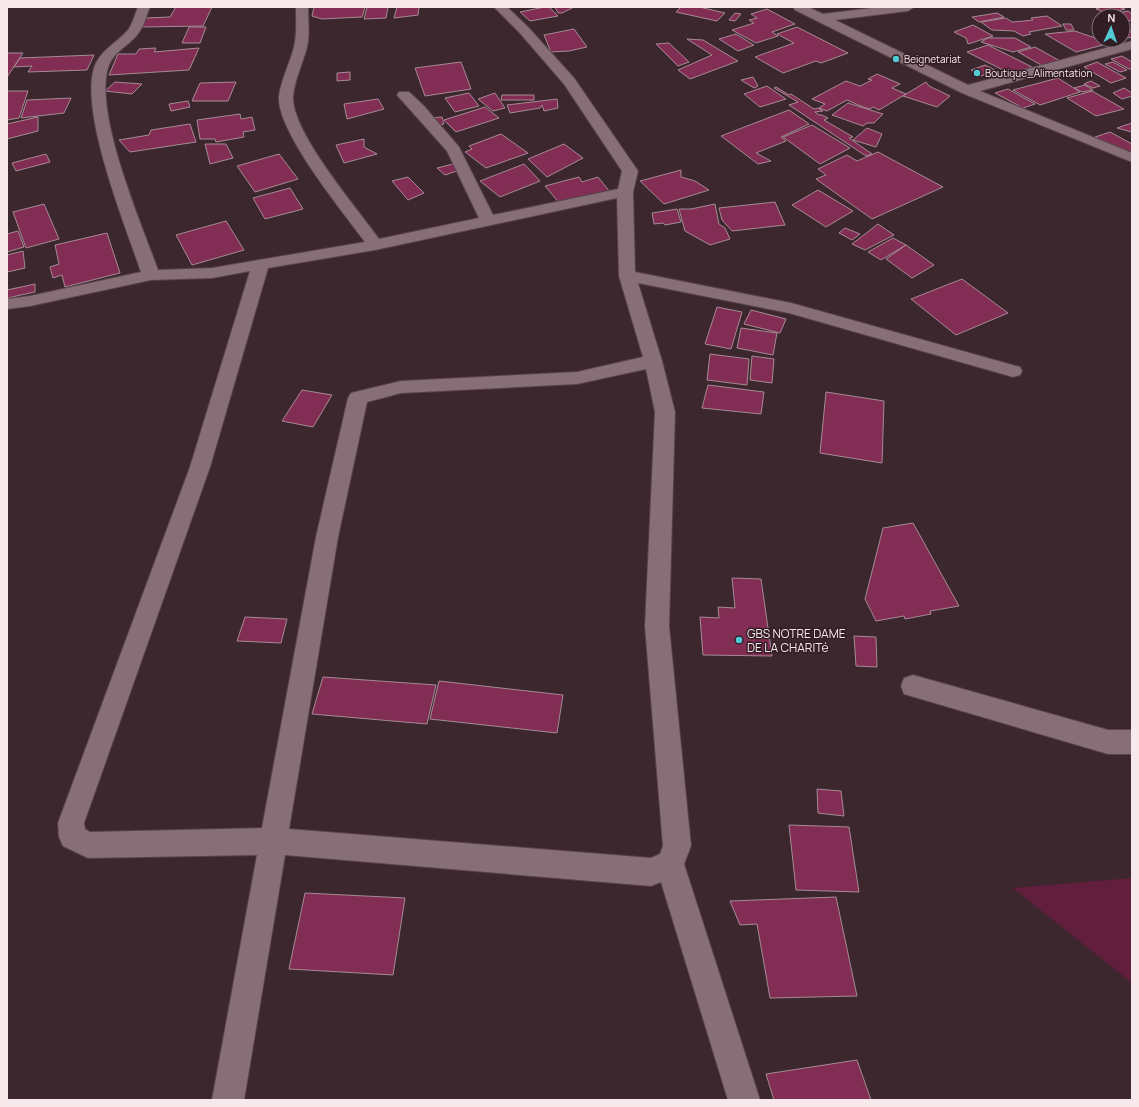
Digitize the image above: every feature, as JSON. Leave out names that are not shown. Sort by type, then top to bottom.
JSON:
[{"type":"street","points":[[144,7],[134,31],[119,42],[108,55],[96,80],[104,135],[151,275]]},
{"type":"street","points":[[302,7],[301,45],[286,96],[287,108],[293,128],[307,151],[375,245]]},
{"type":"street","points":[[500,7],[523,28],[570,81],[630,171],[625,192],[627,276],[653,361],[665,412],[656,626],[676,846],[670,864],[744,1100]]},
{"type":"street","points":[[799,7],[967,90],[1132,158]]},
{"type":"street","points":[[823,18],[908,7]]},
{"type":"street","points":[[967,90],[1132,45]]},
{"type":"street","points":[[404,95],[419,109],[454,150],[488,221]]},
{"type":"street","points":[[7,304],[30,301],[151,275],[212,273],[375,245],[625,192]]},
{"type":"street","points":[[261,264],[200,467],[70,823],[73,837],[88,844],[274,841],[651,872],[670,864]]},
{"type":"street","points":[[627,276],[791,308],[1012,371]]},
{"type":"street","points":[[228,1100],[327,537],[358,398],[401,387],[577,378],[653,361]]},
{"type":"street","points":[[912,686],[1108,742],[1132,742]]},
{"type":"shaded area","points":[[1132,878],[1132,983],[1013,888]]},
{"type":"building","points":[[176,7],[212,7],[203,26],[141,27],[146,18],[170,17]]},
{"type":"building","points":[[314,7],[365,7],[362,17],[322,19],[312,16]]},
{"type":"building","points":[[367,7],[388,7],[386,18],[364,19]]},
{"type":"building","points":[[397,7],[419,7],[418,15],[394,18]]},
{"type":"building","points":[[549,7],[558,16],[530,21],[520,12]]},
{"type":"building","points":[[555,7],[574,7],[562,13],[558,13]]},
{"type":"building","points":[[681,7],[699,7],[725,13],[717,21],[676,12]]},
{"type":"building","points":[[1118,7],[1122,8],[1099,8]]},
{"type":"building","points":[[767,9],[795,24],[772,32],[778,36],[756,43],[732,30],[754,23],[749,20],[757,18],[751,14]]},
{"type":"building","points":[[735,13],[741,14],[735,21],[729,20]]},
{"type":"building","points":[[997,13],[1004,17],[979,22],[972,17]]},
{"type":"building","points":[[1047,16],[1062,26],[1029,32],[1031,34],[1023,36],[1014,31],[992,30],[981,22],[1006,18],[1012,22],[1024,21],[1033,20],[1031,18]]},
{"type":"building","points":[[1063,24],[1071,24],[1074,30],[1066,30]]},
{"type":"building","points":[[973,25],[993,36],[968,44],[966,38],[954,32]]},
{"type":"building","points":[[189,27],[206,27],[200,43],[182,43]]},
{"type":"building","points":[[797,27],[848,53],[821,63],[816,61],[783,73],[755,57],[794,43],[777,34]]},
{"type":"building","points":[[574,29],[587,47],[569,51],[551,52],[544,35]]},
{"type":"building","points":[[1075,31],[1091,37],[1092,48],[1076,52],[1045,34]]},
{"type":"building","points":[[736,34],[754,45],[738,51],[719,39]]},
{"type":"building","points":[[988,38],[1015,38],[1031,47],[1013,52],[981,42]]},
{"type":"building","points":[[687,39],[703,40],[738,61],[690,79],[678,70],[712,55]]},
{"type":"building","points":[[669,43],[689,62],[678,66],[656,44]]},
{"type":"building","points":[[988,45],[1032,67],[1011,74],[967,52]]},
{"type":"building","points":[[1035,47],[1060,61],[1043,66],[1018,52]]},
{"type":"building","points":[[156,48],[154,52],[199,48],[189,70],[109,75],[118,54],[136,54],[139,49]]},
{"type":"building","points":[[7,53],[23,53],[7,77]]},
{"type":"building","points":[[94,55],[87,70],[28,72],[32,66],[14,67],[20,58]]},
{"type":"building","points":[[1122,56],[1132,62],[1132,69],[1129,69],[1111,59]]},
{"type":"building","points":[[461,62],[471,89],[425,96],[415,68]]},
{"type":"building","points":[[1097,62],[1126,78],[1111,83],[1084,67]]},
{"type":"building","points":[[1113,62],[1127,70],[1120,72],[1105,64]]},
{"type":"building","points":[[985,65],[995,70],[981,76],[971,70]]},
{"type":"building","points":[[350,72],[350,80],[337,81],[337,73]]},
{"type":"building","points":[[877,74],[900,84],[892,88],[906,94],[879,110],[873,107],[870,109],[863,107],[847,100],[827,111],[819,108],[825,104],[812,99],[846,81],[860,86],[872,80],[868,79]]},
{"type":"building","points":[[753,77],[758,86],[754,88],[741,80]]},
{"type":"building","points":[[1058,78],[1080,92],[1040,105],[1013,90]]},
{"type":"building","points":[[1091,81],[1100,86],[1093,88],[1084,84]]},
{"type":"building","points":[[115,82],[142,84],[132,94],[105,91]]},
{"type":"building","points":[[236,82],[228,101],[192,101],[200,83]]},
{"type":"building","points":[[926,82],[929,86],[950,96],[937,107],[903,96]]},
{"type":"building","points":[[1085,85],[1093,90],[1082,92],[1074,88]]},
{"type":"building","points":[[767,86],[786,99],[760,107],[744,94]]},
{"type":"building","points":[[776,87],[789,95],[791,94],[814,109],[818,108],[823,111],[815,112],[828,118],[824,120],[853,137],[849,138],[872,154],[866,156],[789,105],[798,102],[774,88]]},
{"type":"building","points":[[1124,88],[1132,93],[1132,96],[1122,99],[1113,93]]},
{"type":"building","points":[[1008,89],[1035,104],[1023,108],[995,93]]},
{"type":"building","points":[[7,91],[28,91],[19,118],[7,120]]},
{"type":"building","points":[[1092,91],[1124,109],[1096,116],[1067,98]]},
{"type":"building","points":[[469,93],[479,106],[455,112],[445,98]]},
{"type":"building","points":[[495,93],[505,108],[493,111],[478,99]]},
{"type":"building","points":[[502,95],[534,95],[534,100],[501,100]]},
{"type":"building","points":[[71,98],[64,113],[21,118],[27,100]]},
{"type":"building","points":[[378,99],[384,109],[347,119],[344,104]]},
{"type":"building","points":[[557,99],[558,108],[544,111],[542,105],[540,108],[510,113],[507,105]]},
{"type":"building","points":[[188,101],[190,107],[171,111],[169,104]]},
{"type":"building","points":[[848,103],[883,114],[874,123],[867,123],[863,126],[832,115]]},
{"type":"building","points":[[485,107],[499,118],[456,132],[444,120]]},
{"type":"building","points":[[789,110],[809,124],[781,137],[786,141],[756,153],[771,161],[758,164],[721,136]]},
{"type":"building","points":[[240,114],[241,119],[252,117],[255,130],[243,132],[244,137],[216,142],[215,139],[200,139],[197,120]]},
{"type":"building","points":[[38,117],[38,131],[7,139],[7,124]]},
{"type":"building","points":[[442,117],[444,124],[431,126],[429,118]]},
{"type":"building","points":[[1132,123],[1132,132],[1117,128]]},
{"type":"building","points":[[190,124],[196,142],[130,152],[119,140],[149,135],[151,130]]},
{"type":"building","points":[[812,125],[850,148],[820,164],[783,137]]},
{"type":"building","points":[[867,128],[882,134],[876,147],[853,140]]},
{"type":"building","points":[[1110,132],[1132,144],[1132,154],[1095,137]]},
{"type":"building","points":[[501,134],[528,153],[486,168],[465,152],[472,149],[469,146]]},
{"type":"building","points":[[364,139],[364,147],[377,154],[344,163],[336,145]]},
{"type":"building","points":[[205,144],[226,144],[233,158],[210,164]]},
{"type":"building","points":[[564,144],[583,158],[547,177],[528,159]]},
{"type":"building","points":[[878,152],[943,187],[872,219],[816,179],[826,175],[818,169],[847,155],[857,161]]},
{"type":"building","points":[[46,154],[50,162],[16,171],[12,163]]},
{"type":"building","points":[[279,154],[298,179],[255,192],[237,166]]},
{"type":"building","points":[[453,164],[460,170],[445,175],[437,168]]},
{"type":"building","points":[[524,164],[540,181],[500,197],[480,181]]},
{"type":"building","points":[[681,170],[681,177],[695,181],[709,190],[664,204],[640,181]]},
{"type":"building","points":[[408,177],[424,193],[408,200],[392,181]]},
{"type":"building","points":[[579,177],[582,182],[598,177],[610,192],[561,205],[545,186]]},
{"type":"building","points":[[290,188],[303,209],[265,219],[253,198]]},
{"type":"building","points":[[818,190],[853,211],[826,227],[792,205]]},
{"type":"building","points":[[775,202],[785,225],[732,231],[722,220],[719,208]]},
{"type":"building","points":[[44,204],[59,239],[26,248],[13,212]]},
{"type":"building","points":[[715,204],[719,224],[725,228],[730,239],[710,245],[685,231],[679,209],[691,209]]},
{"type":"building","points":[[677,209],[681,222],[665,225],[663,223],[654,224],[652,213]]},
{"type":"building","points":[[226,221],[244,250],[192,265],[176,235]]},
{"type":"building","points":[[878,224],[894,235],[865,250],[852,244]]},
{"type":"building","points":[[845,228],[860,234],[852,240],[839,233]]},
{"type":"building","points":[[18,231],[24,247],[7,252],[7,234]]},
{"type":"building","points":[[107,233],[120,273],[65,287],[62,275],[53,278],[50,267],[59,264],[55,245]]},
{"type":"building","points":[[893,238],[906,245],[881,260],[868,252]]},
{"type":"building","points":[[906,245],[934,265],[912,278],[886,259]]},
{"type":"building","points":[[23,251],[25,268],[7,272],[7,255]]},
{"type":"building","points":[[962,279],[1008,313],[956,335],[911,299]]},
{"type":"building","points":[[35,284],[35,292],[7,298],[7,290]]},
{"type":"building","points":[[717,307],[742,312],[731,349],[705,344]]},
{"type":"building","points":[[751,310],[786,319],[780,333],[744,324]]},
{"type":"building","points":[[741,328],[777,333],[773,355],[737,348]]},
{"type":"building","points":[[710,354],[749,359],[747,385],[707,380]]},
{"type":"building","points":[[752,356],[774,359],[772,383],[750,380]]},
{"type":"building","points":[[708,385],[764,392],[761,414],[702,408]]},
{"type":"building","points":[[302,390],[332,395],[313,427],[282,421]]},
{"type":"building","points":[[826,392],[884,401],[882,463],[820,453]]},
{"type":"building","points":[[913,523],[959,606],[930,611],[931,614],[905,619],[904,616],[876,621],[865,599],[883,528]]},
{"type":"building","points":[[732,578],[761,579],[772,656],[703,655],[700,617],[719,618],[718,607],[735,608]]},
{"type":"building","points":[[245,617],[287,619],[281,643],[237,641]]},
{"type":"building","points":[[854,636],[876,637],[877,667],[856,666]]},
{"type":"building","points":[[323,677],[436,685],[427,724],[312,714]]},
{"type":"building","points":[[439,681],[563,695],[557,733],[430,719]]},
{"type":"building","points":[[817,789],[841,791],[844,816],[818,813]]},
{"type":"building","points":[[789,825],[849,827],[859,892],[796,890]]},
{"type":"building","points":[[305,893],[405,898],[393,975],[289,969]]},
{"type":"building","points":[[836,897],[857,996],[770,998],[757,924],[740,925],[730,901]]},
{"type":"building","points":[[857,1060],[871,1100],[774,1100],[766,1074]]},
{"type":"place","name":"Beignetariat","points":[[896,59]]},
{"type":"place","name":"Boutique_Alimentation","points":[[977,73]]},
{"type":"place","name":"GBS NOTRE DAME DE LA CHARITé","points":[[739,640]]}]
